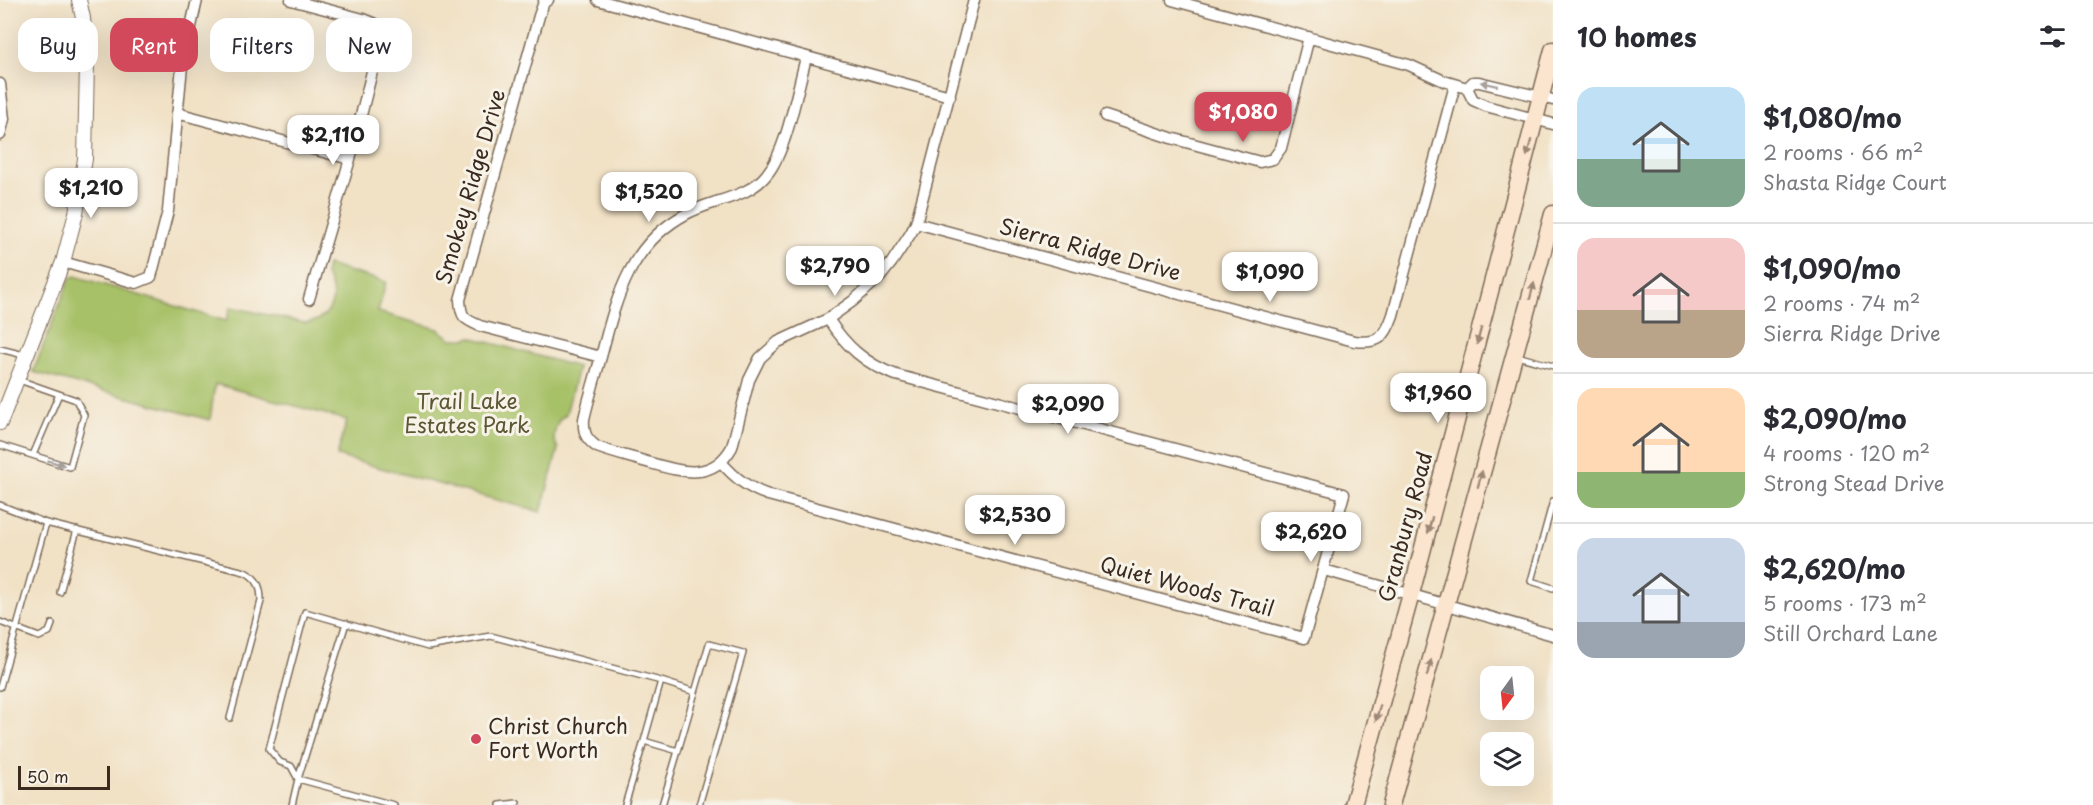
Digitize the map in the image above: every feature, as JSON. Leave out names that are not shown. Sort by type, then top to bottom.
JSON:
[{"type":"main road","name":"Granbury Road","points":[[1353,805],[1412,594],[1536,119],[1547,98],[1553,50]]},
{"type":"main road","points":[[1391,805],[1553,214]]},
{"type":"street","points":[[0,423],[63,262],[76,213],[85,159],[87,63],[79,0]]},
{"type":"street","points":[[63,262],[136,283],[151,277],[168,211],[182,66],[197,0]]},
{"type":"street","points":[[291,0],[363,19],[380,29],[380,39],[350,159],[309,299]]},
{"type":"street","name":"Smokey Ridge Drive","points":[[548,0],[544,2],[539,16],[460,300],[460,312],[465,319],[480,326],[600,357]]},
{"type":"street","points":[[598,0],[950,96]]},
{"type":"street","points":[[806,58],[783,145],[774,165],[766,175],[752,188],[683,216],[657,235],[630,269],[619,291],[584,419],[583,429],[587,439],[597,447],[608,452],[691,472],[712,468],[732,447],[749,380],[760,358],[778,342],[828,319],[881,276],[916,223],[974,0]]},
{"type":"street","points":[[1172,0],[1409,65],[1467,88],[1473,100],[1479,103],[1553,124]]},
{"type":"street","points":[[1105,116],[1171,138],[1260,162],[1273,159],[1281,148],[1309,37]]},
{"type":"street","points":[[1467,88],[1473,82],[1479,82],[1547,98]]},
{"type":"street","points":[[0,84],[4,119],[0,135]]},
{"type":"street","name":"Sierra Ridge Drive","points":[[916,223],[1354,341],[1367,343],[1375,341],[1388,330],[1393,315],[1455,85]]},
{"type":"street","points":[[177,113],[350,159]]},
{"type":"street","points":[[828,319],[842,339],[858,355],[874,366],[896,375],[1344,494],[1324,570],[1552,632]]},
{"type":"street","name":"Quiet Woods Trail","points":[[720,462],[746,485],[768,495],[1304,638],[1324,570]]},
{"type":"lane","points":[[0,349],[26,356]]},
{"type":"lane","points":[[1514,355],[1553,366]]},
{"type":"lane","points":[[0,446],[70,467],[84,415],[76,400],[16,380]]},
{"type":"lane","points":[[33,455],[59,394]]},
{"type":"lane","points":[[1553,501],[1531,581],[1553,588]]},
{"type":"lane","points":[[0,505],[46,523],[245,572],[254,578],[261,589],[261,601],[230,718]]},
{"type":"lane","points":[[0,687],[46,523]]},
{"type":"lane","points":[[60,592],[77,531]]},
{"type":"lane","points":[[394,805],[298,779],[291,766],[280,762],[269,749],[305,612],[428,647],[491,636],[695,692]]},
{"type":"lane","points":[[0,622],[39,637],[49,632],[52,624]]},
{"type":"lane","points":[[292,805],[346,623]]},
{"type":"lane","points":[[662,805],[709,644],[743,653],[699,805]]},
{"type":"lane","points":[[626,805],[661,681]]},
{"type":"lane","points":[[644,741],[678,751]]},
{"type":"lane","points":[[500,805],[517,803]]},
{"type":"green space","name":"Trail Lake Estates Park","points":[[327,265],[386,282],[378,312],[438,329],[452,339],[470,337],[578,367],[566,414],[559,420],[555,430],[554,439],[558,449],[541,512],[337,456],[347,420],[215,384],[210,420],[33,372],[70,278],[75,276],[226,321],[231,307],[305,323],[321,317],[331,306],[332,291],[325,275]]},
{"type":"place","name":"Christ Church Fort Worth","points":[[476,739]]}]
